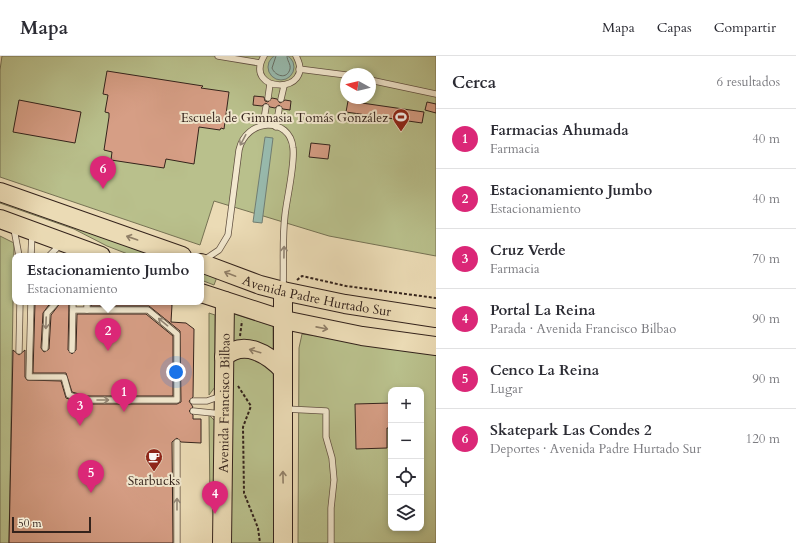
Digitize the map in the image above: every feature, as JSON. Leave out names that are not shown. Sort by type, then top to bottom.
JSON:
[{"type":"main road","points":[[0,192],[173,253]]},
{"type":"main road","points":[[7,222],[91,253]]},
{"type":"main road","name":"Avenida Padre Hurtado Sur","points":[[204,263],[260,285],[283,291],[353,305],[436,318]]},
{"type":"main road","points":[[225,301],[260,285]]},
{"type":"main road","points":[[283,291],[283,543]]},
{"type":"main road","points":[[204,294],[284,320],[362,336],[436,346]]},
{"type":"main road","name":"Avenida Francisco Bilbao","points":[[222,543],[224,396],[229,354],[225,301]]},
{"type":"main road","points":[[229,354],[246,349],[260,352],[283,370]]},
{"type":"lane","points":[[218,56],[260,64]]},
{"type":"lane","points":[[264,56],[260,64],[262,75],[270,84],[284,86],[294,80],[299,69],[296,56]]},
{"type":"lane","points":[[299,69],[340,74]]},
{"type":"lane","points":[[376,81],[436,94]]},
{"type":"lane","points":[[268,98],[270,84]]},
{"type":"lane","points":[[281,99],[284,86]]},
{"type":"lane","points":[[264,125],[266,107]]},
{"type":"lane","points":[[276,127],[279,108]]},
{"type":"lane","points":[[204,260],[214,254],[226,240],[243,138],[252,129],[264,125],[276,127],[286,133],[294,149],[285,217],[283,291]]},
{"type":"lane","points":[[7,222],[19,247],[19,253]]},
{"type":"lane","points":[[31,253],[32,231]]},
{"type":"lane","points":[[52,253],[63,242]]},
{"type":"lane","points":[[19,351],[20,305]]},
{"type":"lane","points":[[31,305],[29,377],[64,377],[69,395],[85,400],[177,400],[177,334],[148,310],[73,310]]},
{"type":"lane","points":[[45,348],[47,313],[54,305]]},
{"type":"lane","points":[[72,350],[73,305]]},
{"type":"lane","points":[[87,310],[88,305]]},
{"type":"lane","points":[[193,401],[207,401],[224,396]]},
{"type":"lane","points":[[282,409],[326,411],[326,437],[332,458],[334,480],[331,508],[332,543]]},
{"type":"lane","points":[[193,410],[224,414]]},
{"type":"lane","points":[[176,543],[177,442]]},
{"type":"path","points":[[283,291],[302,276],[346,286],[436,298]]},
{"type":"path","points":[[229,354],[242,332],[242,321]]},
{"type":"path","points":[[235,381],[251,406],[243,427],[244,493],[258,528],[260,543]]},
{"type":"green space","points":[[2,56],[436,56],[436,256],[329,236],[214,201],[200,245],[0,177],[0,70]]},
{"type":"green space","points":[[0,201],[147,253],[125,253],[107,246],[74,229],[0,203]]},
{"type":"green space","points":[[0,236],[14,243],[14,253],[12,253],[13,305],[9,543],[0,543]]},
{"type":"green space","points":[[204,272],[217,277],[214,285],[204,281]]},
{"type":"green space","points":[[209,313],[215,315],[215,387],[209,395]]},
{"type":"green space","points":[[232,313],[273,326],[274,543],[230,543]]},
{"type":"green space","points":[[302,334],[436,351],[436,543],[298,543],[299,348]]},
{"type":"green space","points":[[209,415],[215,421],[215,504],[210,504]]},
{"type":"water","points":[[281,54],[290,58],[294,67],[290,76],[281,80],[272,76],[268,67],[272,58]]},
{"type":"water","points":[[265,137],[273,138],[262,223],[253,222]]},
{"type":"building","points":[[107,71],[203,86],[201,88],[229,92],[224,129],[221,128],[220,130],[199,127],[194,164],[166,159],[164,168],[111,160],[112,152],[104,150],[109,117],[109,113],[105,112],[108,95],[103,94]]},
{"type":"building","points":[[254,96],[264,97],[265,101],[268,102],[272,98],[277,99],[280,103],[285,100],[291,101],[290,110],[283,109],[279,105],[275,108],[270,107],[266,103],[262,106],[253,105]]},
{"type":"building","points":[[19,100],[81,112],[75,143],[13,132]]},
{"type":"building","points":[[427,102],[436,104],[436,113],[425,110]]},
{"type":"building","points":[[347,104],[369,104],[424,112],[422,123],[346,112]]},
{"type":"building","points":[[311,143],[330,145],[328,159],[309,157]]},
{"type":"building","points":[[35,305],[49,305],[43,313],[41,348],[44,352],[49,349],[51,315],[59,305],[69,305],[68,350],[72,354],[76,350],[77,314],[146,314],[173,336],[173,396],[86,396],[72,392],[66,373],[33,373]]},
{"type":"building","points":[[172,305],[171,322],[186,323],[194,329],[193,397],[189,401],[193,407],[189,411],[193,415],[193,419],[201,419],[201,443],[181,442],[177,438],[172,442],[173,543],[9,543],[13,350],[19,355],[25,350],[25,377],[27,380],[61,381],[66,398],[84,404],[177,404],[181,402],[180,331],[149,306],[91,306]]},
{"type":"building","points":[[388,403],[387,448],[356,449],[355,404]]},
{"type":"place","name":"Escuela de Gimnasia Tomás González","points":[[401,132]]},
{"type":"place","name":"Skatepark Las Condes 2","points":[[103,189]]},
{"type":"place","name":"Estacionamiento Jumbo","points":[[108,351]]},
{"type":"place","name":"Farmacias Ahumada","points":[[124,412]]},
{"type":"place","name":"Cruz Verde","points":[[80,426]]},
{"type":"place","name":"Starbucks","points":[[154,472]]},
{"type":"place","name":"Cenco La Reina","points":[[91,493]]},
{"type":"place","name":"Portal La Reina","points":[[215,514]]}]
